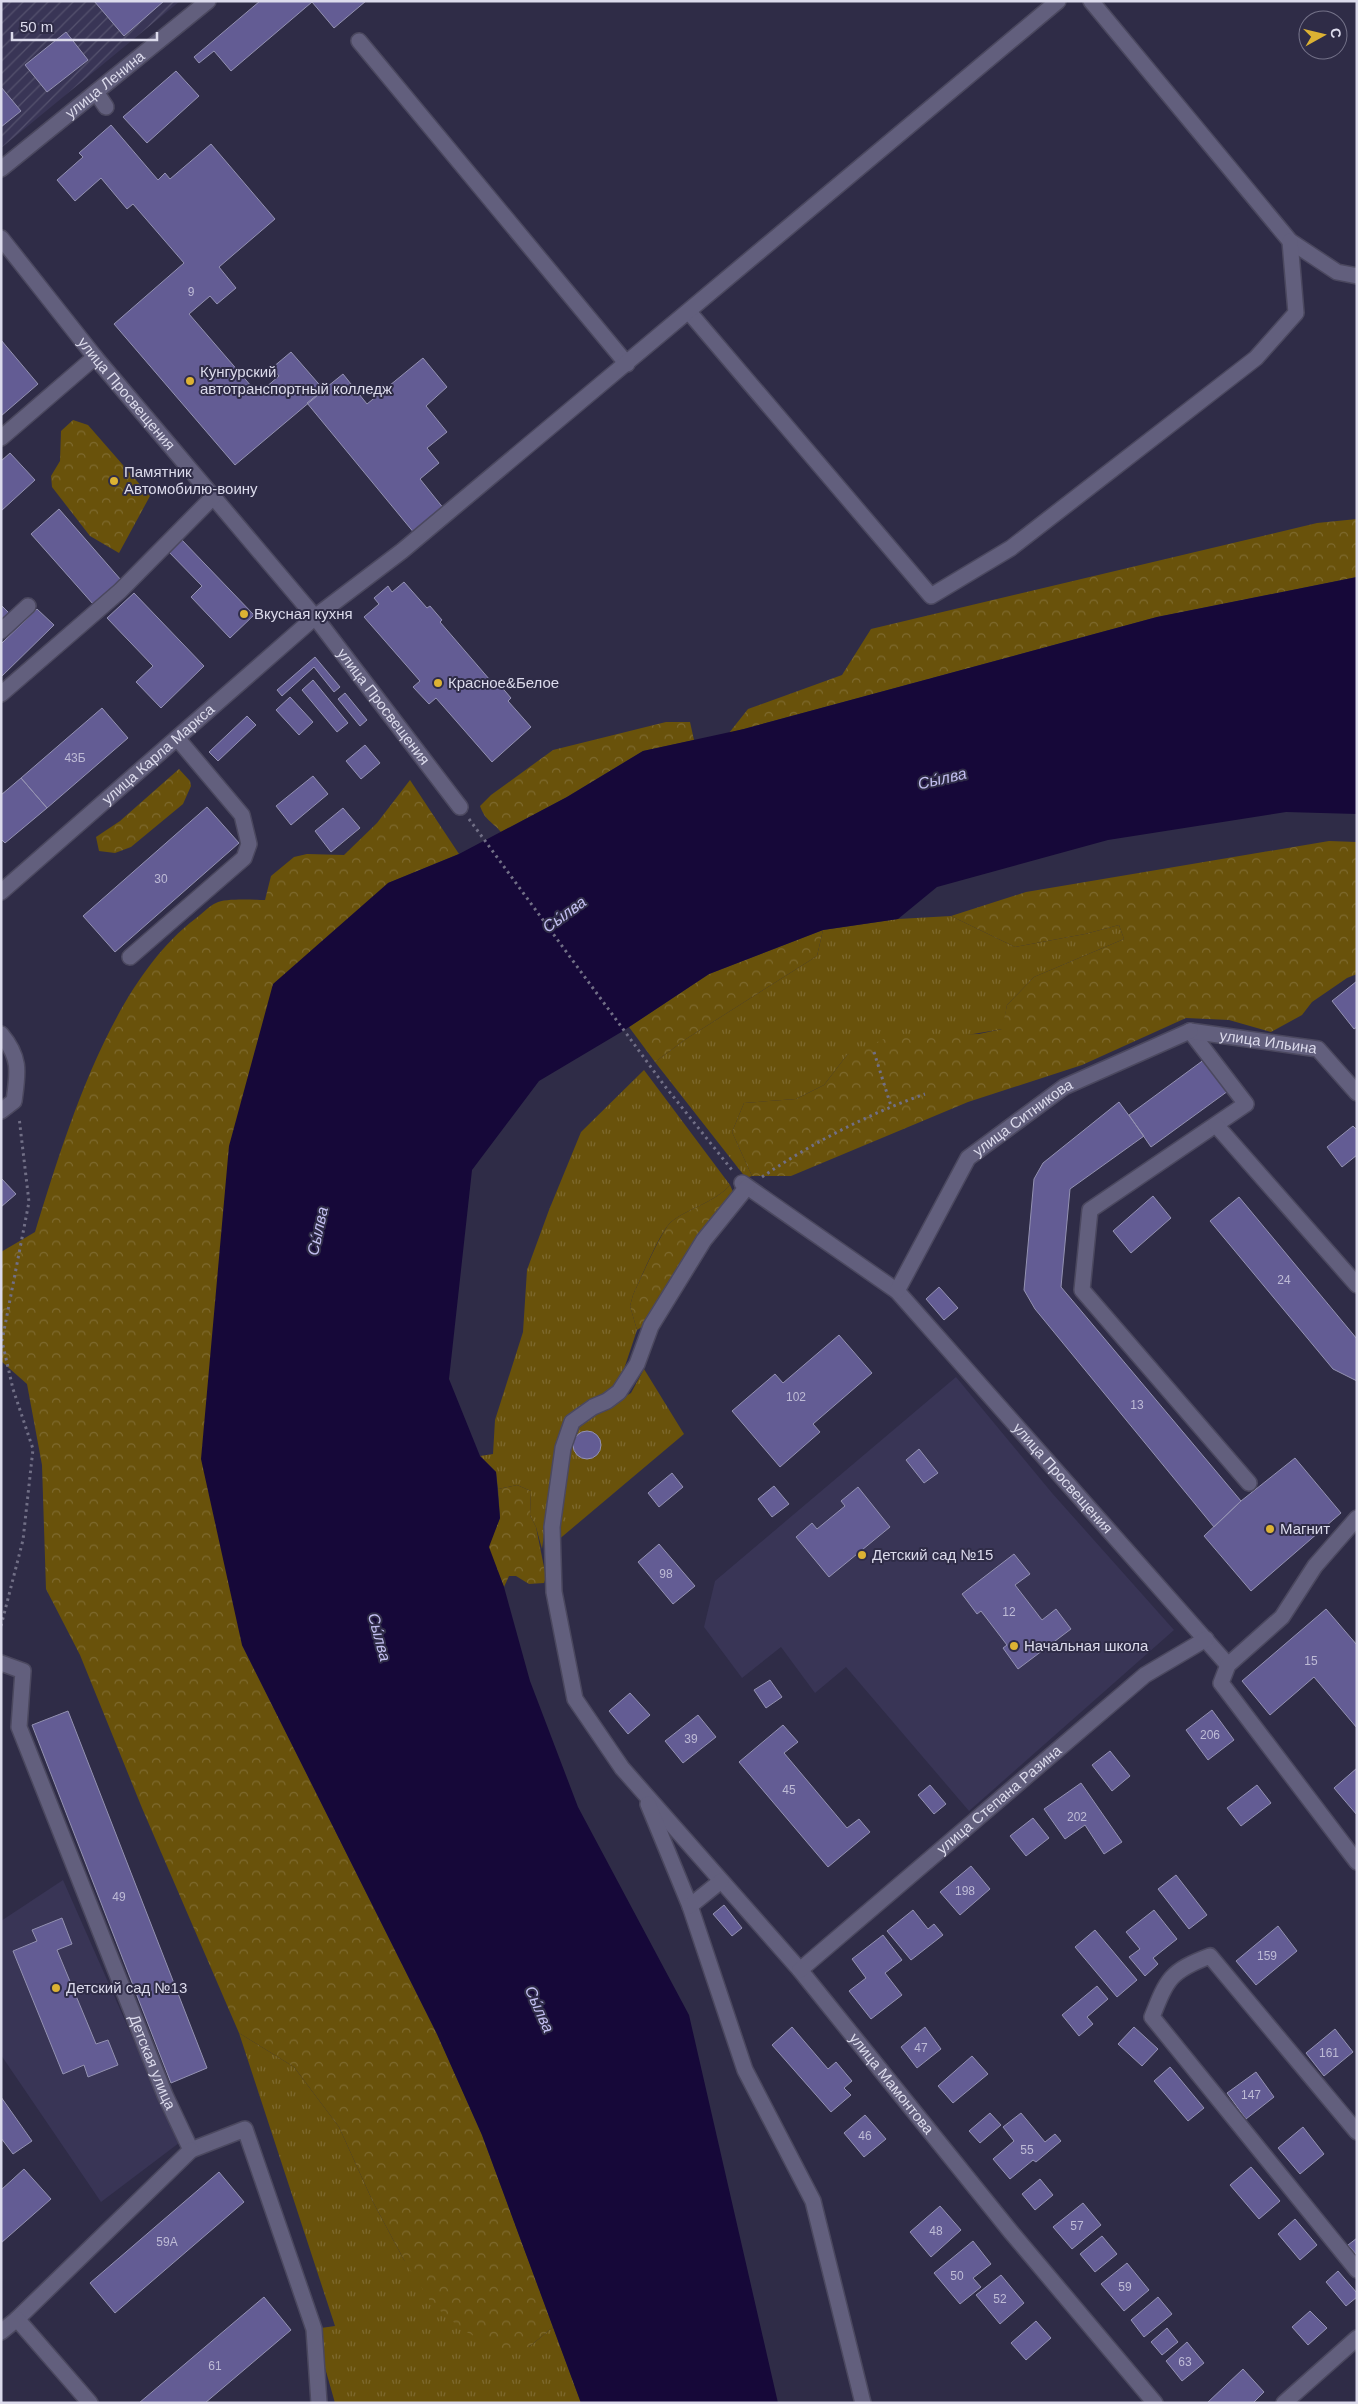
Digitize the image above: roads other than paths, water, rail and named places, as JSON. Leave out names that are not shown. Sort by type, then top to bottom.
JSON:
[{"type":"street","name":"улица Ленина","points":[[1,169],[208,1]]},
{"type":"street","name":"улица Карла Маркса","points":[[1,892],[315,617],[402,551],[1058,1]]},
{"type":"street","points":[[1090,1],[1290,241],[1337,272],[1357,276]]},
{"type":"street","points":[[359,41],[627,364]]},
{"type":"street","points":[[96,92],[106,106]]},
{"type":"street","name":"улица Просвещения","points":[[1,238],[95,356],[315,617],[463,811]]},
{"type":"street","points":[[689,312],[931,596],[1011,548],[1256,358],[1296,313],[1290,241]]},
{"type":"street","points":[[1,438],[95,356]]},
{"type":"street","points":[[1,694],[120,591],[213,497]]},
{"type":"street","points":[[1,631],[28,606]]},
{"type":"street","points":[[130,957],[244,858],[249,844],[242,815],[177,738]]},
{"type":"street","points":[[1190,1030],[1246,1104],[1090,1210],[1082,1290],[1249,1483]]},
{"type":"street","name":"улица Ильина","points":[[1190,1030],[1318,1049],[1357,1092]]},
{"type":"street","name":"улица Ситникова","points":[[897,1291],[968,1158],[1064,1087],[1190,1030]]},
{"type":"street","points":[[1,1034],[12,1048],[18,1070],[14,1101],[1,1112]]},
{"type":"street","points":[[1216,1125],[1357,1285]]},
{"type":"street","name":"улица Просвещения","points":[[744,1185],[897,1291],[1228,1664]]},
{"type":"street","name":"улица Мамонтова","points":[[744,1185],[694,1256],[651,1326],[637,1364],[619,1392],[608,1401],[592,1406],[572,1422],[563,1448],[552,1527],[554,1592],[575,1699],[622,1768],[800,1970],[1011,2232],[1155,2403]]},
{"type":"street","points":[[1357,1518],[1315,1566],[1282,1617],[1228,1664],[1221,1683],[1357,1862]]},
{"type":"street","name":"улица Степана Разина","points":[[800,1970],[1145,1675],[1206,1639]]},
{"type":"street","name":"Детская улица","points":[[1,1663],[23,1671],[19,1727],[165,2095],[190,2150]]},
{"type":"street","points":[[642,1792],[690,1906],[745,2070],[813,2201],[863,2403]]},
{"type":"street","points":[[690,1906],[721,1881]]},
{"type":"street","points":[[1357,2132],[1210,1956],[1184,1966],[1166,1983],[1152,2017],[1357,2270]]},
{"type":"street","points":[[1,2332],[17,2319],[190,2150],[245,2129],[314,2329],[319,2403]]},
{"type":"street","points":[[17,2319],[90,2403]]},
{"type":"street","points":[[1284,2403],[1357,2338]]},
{"type":"water","name":"Сы́лва","points":[[1357,577],[1357,814],[1286,812],[1108,840],[937,887],[898,919],[823,930],[709,974],[623,1031],[539,1081],[472,1170],[449,1379],[480,1456],[496,1472],[500,1518],[489,1547],[504,1587],[530,1681],[578,1807],[689,2015],[778,2403],[581,2403],[482,2135],[437,2034],[242,1645],[201,1459],[229,1146],[273,984],[388,883],[459,854],[567,797],[643,751],[744,729],[1157,617]]},
{"type":"place","name":"Кунгурский автотранспортный колледж","points":[[190,381]]},
{"type":"place","name":"Памятник Автомобилю-воину","points":[[114,481]]},
{"type":"place","name":"Вкусная кухня","points":[[244,614]]},
{"type":"place","name":"Красное&Белое","points":[[438,683]]},
{"type":"place","name":"Магнит","points":[[1270,1529]]},
{"type":"place","name":"Детский сад №15","points":[[862,1555]]},
{"type":"place","name":"Начальная школа","points":[[1014,1646]]},
{"type":"place","name":"Детский сад №13","points":[[56,1988]]}]
